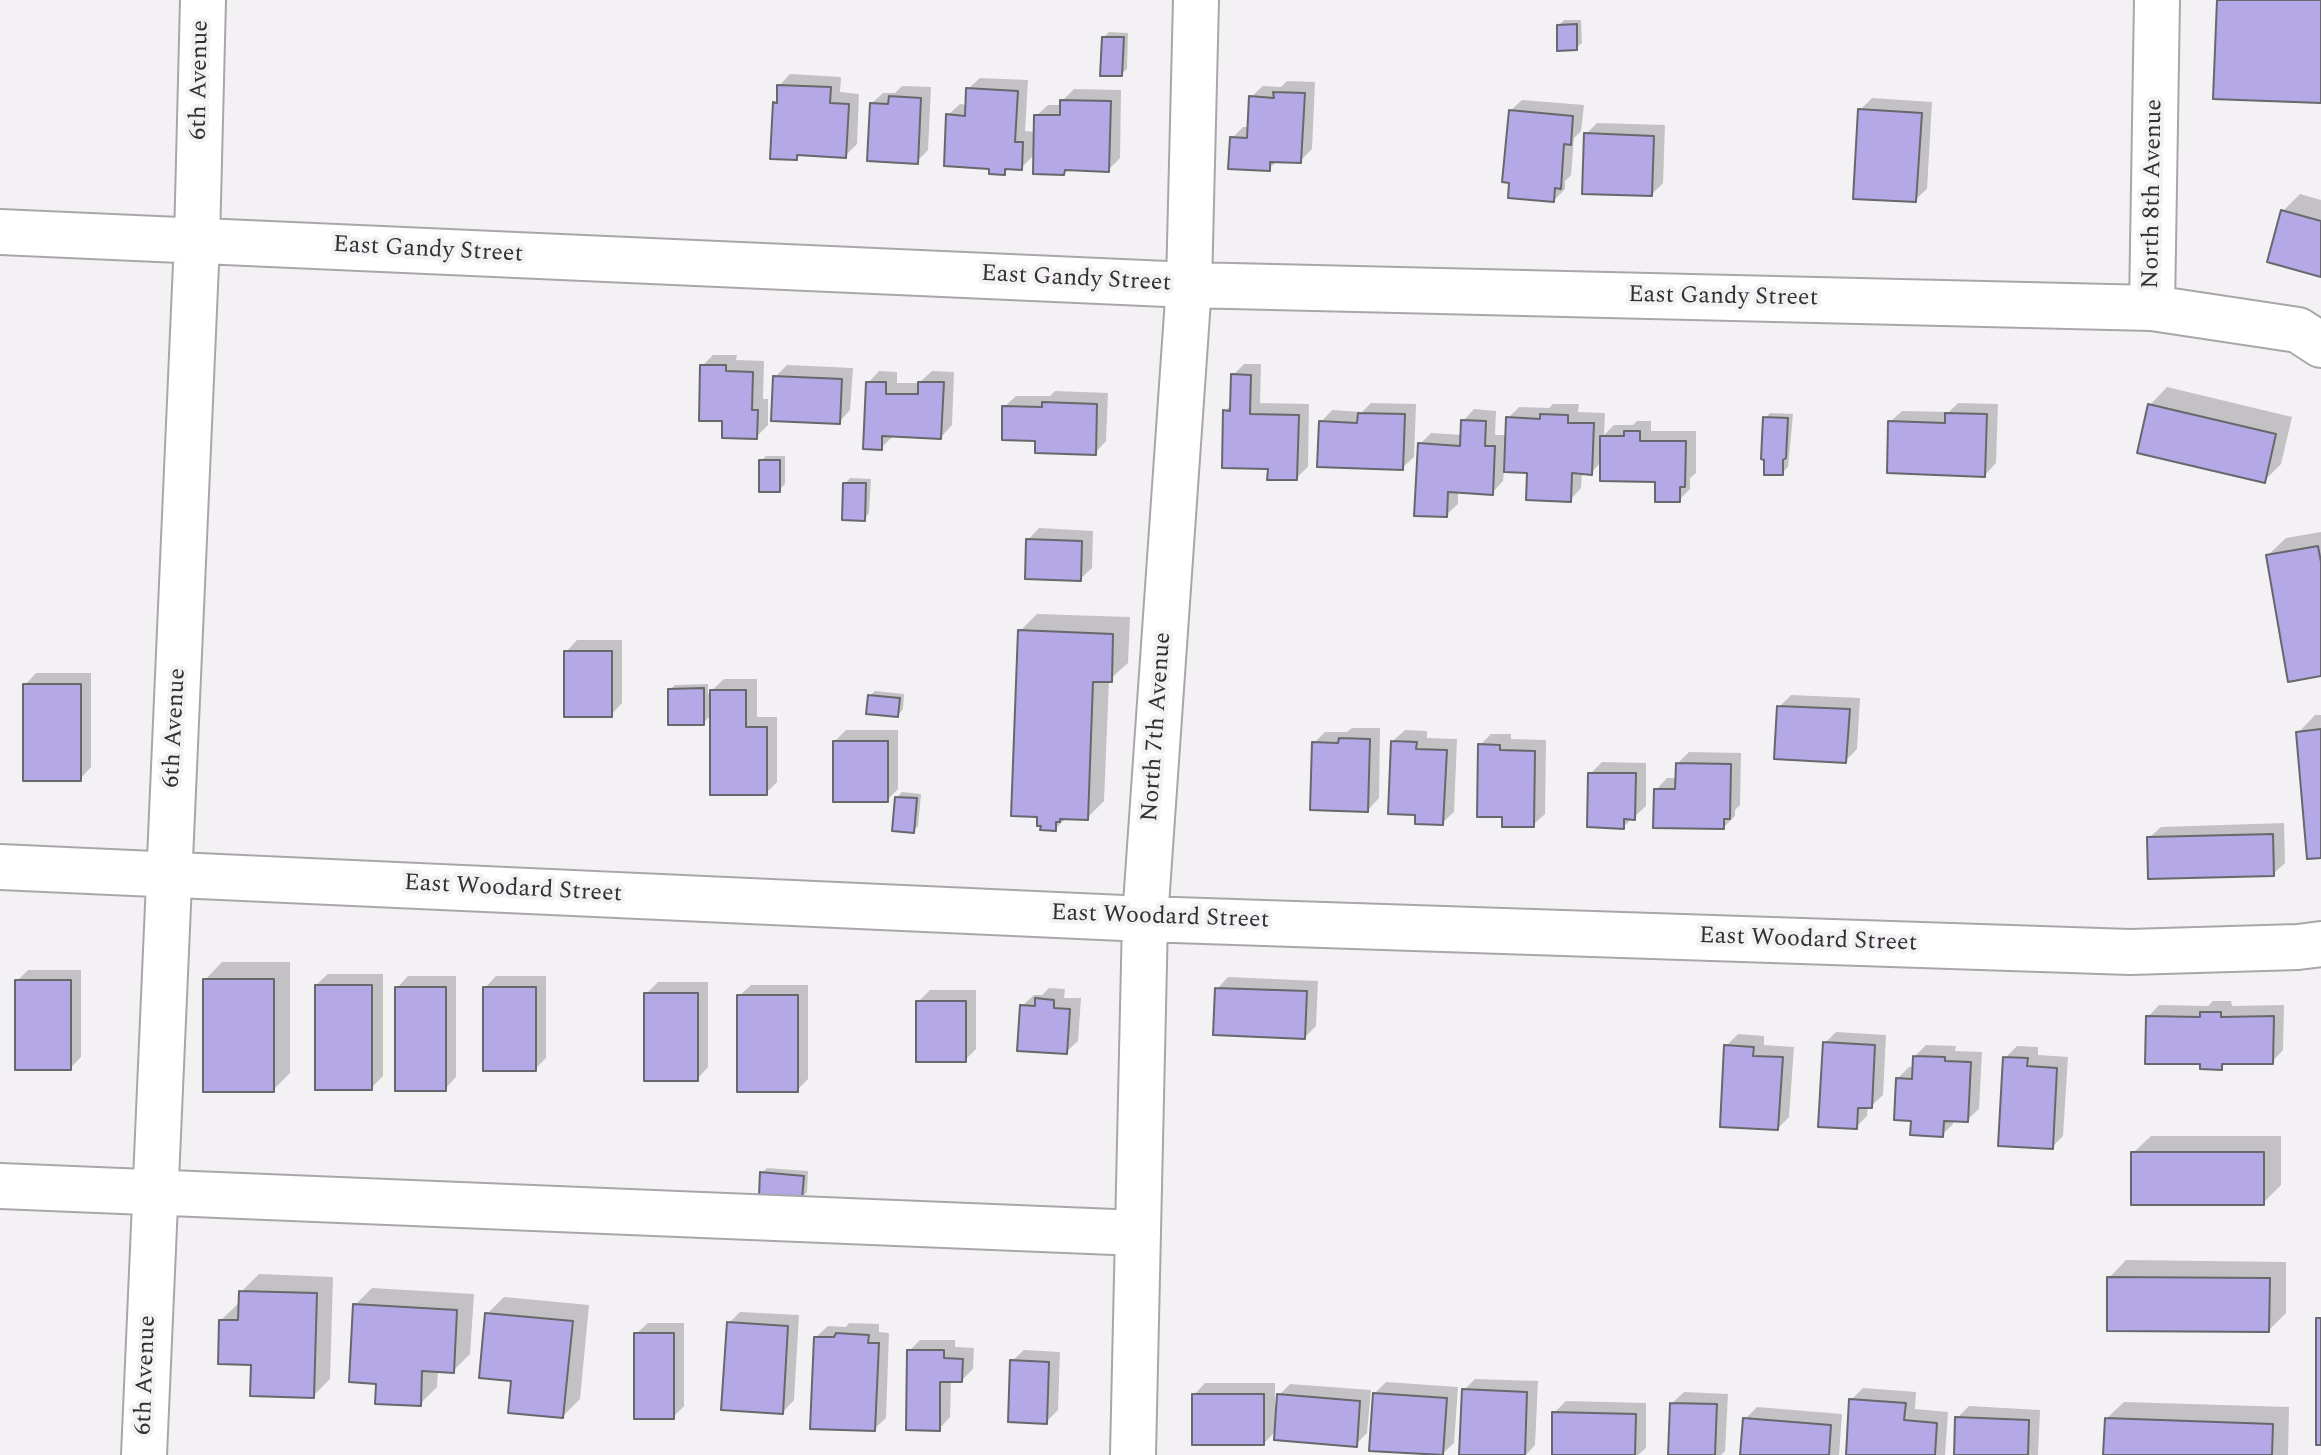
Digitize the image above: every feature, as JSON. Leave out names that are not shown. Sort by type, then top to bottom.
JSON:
[{"type":"street","name":"6th Avenue","points":[[144,1455],[197,241],[203,0]]},
{"type":"street","name":"North 7th Avenue","points":[[1133,1455],[1145,919],[1189,285],[1196,0]]},
{"type":"street","name":"North 8th Avenue","points":[[2157,0],[2152,308],[2298,330],[2321,345]]},
{"type":"street","name":"East Gandy Street","points":[[0,232],[1189,285],[2152,308]]},
{"type":"street","name":"East Woodard Street","points":[[0,867],[1145,919],[2130,952],[2321,944]]},
{"type":"street","points":[[0,1186],[1138,1233]]},
{"type":"building","points":[[2217,0],[2321,0],[2321,103],[2213,99]]},
{"type":"building","points":[[1577,24],[1577,50],[1557,51],[1557,25]]},
{"type":"building","points":[[1102,37],[1124,37],[1122,76],[1100,76]]},
{"type":"building","points":[[777,85],[831,87],[830,103],[849,104],[846,158],[797,155],[797,160],[770,159]]},
{"type":"building","points":[[966,88],[1018,91],[1015,142],[1023,142],[1022,170],[1005,169],[1005,175],[989,174],[989,169],[944,166],[946,114],[965,116]]},
{"type":"building","points":[[1273,92],[1305,93],[1301,163],[1270,162],[1270,171],[1228,169],[1230,137],[1247,138],[1249,96],[1274,98]]},
{"type":"building","points":[[889,96],[921,98],[918,164],[867,161],[870,103],[888,104]]},
{"type":"building","points":[[1060,100],[1111,101],[1109,172],[1065,170],[1064,175],[1033,174],[1034,115],[1060,115]]},
{"type":"building","points":[[1858,109],[1922,113],[1916,202],[1853,199]]},
{"type":"building","points":[[1509,110],[1573,116],[1571,145],[1564,144],[1561,189],[1555,188],[1554,202],[1508,198],[1509,183],[1502,182]]},
{"type":"building","points":[[1584,133],[1654,136],[1652,196],[1582,194]]},
{"type":"building","points":[[2281,210],[2321,221],[2321,277],[2267,262]]},
{"type":"building","points":[[700,365],[726,365],[726,371],[753,372],[752,410],[758,410],[757,439],[722,438],[722,421],[699,421]]},
{"type":"building","points":[[1231,374],[1251,375],[1250,414],[1299,415],[1297,480],[1267,480],[1268,469],[1222,468],[1223,410],[1230,411]]},
{"type":"building","points":[[773,376],[842,379],[840,424],[771,421]]},
{"type":"building","points":[[866,382],[886,382],[886,394],[918,394],[918,382],[944,382],[941,439],[882,436],[882,450],[863,449]]},
{"type":"building","points":[[1042,402],[1097,404],[1096,455],[1035,453],[1035,441],[1002,440],[1002,406],[1042,407]]},
{"type":"building","points":[[2148,404],[2276,434],[2265,483],[2137,453]]},
{"type":"building","points":[[1358,413],[1405,414],[1403,470],[1317,467],[1319,421],[1357,423]]},
{"type":"building","points":[[1945,413],[1987,414],[1985,477],[1887,473],[1888,421],[1945,423]]},
{"type":"building","points":[[1540,414],[1568,415],[1568,423],[1594,423],[1592,475],[1572,473],[1571,502],[1526,500],[1527,473],[1504,472],[1506,417],[1540,419]]},
{"type":"building","points":[[1763,417],[1788,418],[1783,475],[1764,475],[1764,460],[1761,459]]},
{"type":"building","points":[[1461,420],[1486,421],[1485,446],[1495,446],[1493,495],[1448,492],[1447,517],[1414,516],[1418,443],[1460,446]]},
{"type":"building","points":[[1624,431],[1640,431],[1640,441],[1686,441],[1685,487],[1680,487],[1680,502],[1655,502],[1655,482],[1600,481],[1600,436],[1624,436]]},
{"type":"building","points":[[759,460],[780,460],[780,492],[759,492]]},
{"type":"building","points":[[843,483],[866,483],[865,521],[842,520]]},
{"type":"building","points":[[1026,539],[1082,541],[1081,581],[1025,579]]},
{"type":"building","points":[[2318,546],[2321,562],[2321,676],[2288,682],[2266,555]]},
{"type":"building","points":[[1018,630],[1113,634],[1112,682],[1093,682],[1088,820],[1060,819],[1056,822],[1056,831],[1040,830],[1037,817],[1011,816]]},
{"type":"building","points":[[564,651],[612,651],[612,717],[564,717]]},
{"type":"building","points":[[23,684],[81,684],[81,781],[23,781]]},
{"type":"building","points":[[704,688],[704,725],[668,725],[668,689]]},
{"type":"building","points":[[710,690],[746,690],[746,727],[767,727],[767,795],[710,795]]},
{"type":"building","points":[[868,695],[900,698],[898,717],[866,714]]},
{"type":"building","points":[[1777,706],[1850,709],[1846,763],[1774,759]]},
{"type":"building","points":[[2321,729],[2321,858],[2307,859],[2296,732]]},
{"type":"building","points":[[1339,738],[1370,739],[1368,812],[1310,810],[1312,742],[1338,743]]},
{"type":"building","points":[[833,741],[888,741],[888,802],[833,802]]},
{"type":"building","points":[[1391,741],[1417,742],[1416,749],[1447,750],[1443,825],[1415,824],[1415,815],[1388,814]]},
{"type":"building","points":[[1478,744],[1500,745],[1500,750],[1535,751],[1534,827],[1502,827],[1502,817],[1477,817]]},
{"type":"building","points":[[1676,763],[1731,764],[1730,819],[1724,819],[1724,829],[1653,828],[1654,789],[1675,789]]},
{"type":"building","points":[[1588,773],[1636,773],[1635,820],[1624,819],[1624,829],[1587,827]]},
{"type":"building","points":[[895,797],[917,798],[914,833],[892,831]]},
{"type":"building","points":[[2273,834],[2274,876],[2148,879],[2147,837]]},
{"type":"building","points":[[203,979],[274,979],[274,1092],[203,1092]]},
{"type":"building","points":[[15,980],[71,980],[71,1070],[15,1070]]},
{"type":"building","points":[[315,985],[372,985],[372,1090],[315,1090]]},
{"type":"building","points":[[395,987],[446,987],[446,1091],[395,1091]]},
{"type":"building","points":[[483,987],[536,987],[536,1071],[483,1071]]},
{"type":"building","points":[[1215,988],[1307,991],[1305,1039],[1213,1035]]},
{"type":"building","points":[[644,993],[698,993],[698,1081],[644,1081]]},
{"type":"building","points":[[737,995],[798,995],[798,1092],[737,1092]]},
{"type":"building","points":[[1035,998],[1054,1000],[1054,1008],[1070,1009],[1067,1054],[1017,1051],[1020,1005],[1035,1006]]},
{"type":"building","points":[[916,1001],[966,1001],[966,1062],[916,1062]]},
{"type":"building","points":[[2200,1012],[2221,1012],[2221,1017],[2274,1016],[2273,1064],[2222,1064],[2222,1070],[2200,1069],[2200,1064],[2145,1064],[2146,1016],[2200,1017]]},
{"type":"building","points":[[1823,1042],[1875,1045],[1872,1108],[1858,1108],[1857,1129],[1818,1127]]},
{"type":"building","points":[[1724,1045],[1754,1047],[1753,1056],[1783,1057],[1778,1130],[1720,1127]]},
{"type":"building","points":[[1913,1056],[1971,1062],[1968,1122],[1944,1121],[1943,1137],[1910,1135],[1911,1121],[1894,1120],[1896,1078],[1912,1079]]},
{"type":"building","points":[[2003,1057],[2028,1058],[2027,1066],[2057,1068],[2053,1149],[1998,1146]]},
{"type":"building","points":[[2131,1152],[2264,1152],[2264,1205],[2131,1205]]},
{"type":"building","points":[[760,1172],[804,1176],[802,1199],[759,1196]]},
{"type":"building","points":[[2107,1277],[2270,1278],[2269,1332],[2107,1331]]},
{"type":"building","points":[[239,1291],[317,1293],[314,1398],[250,1396],[251,1365],[218,1364],[219,1320],[238,1320]]},
{"type":"building","points":[[353,1304],[457,1310],[454,1373],[422,1371],[421,1406],[375,1404],[376,1384],[349,1382]]},
{"type":"building","points":[[485,1313],[573,1321],[563,1418],[508,1413],[511,1381],[479,1378]]},
{"type":"building","points":[[2316,1318],[2321,1318],[2321,1445],[2316,1445]]},
{"type":"building","points":[[727,1322],[788,1326],[783,1414],[721,1410]]},
{"type":"building","points":[[634,1333],[674,1333],[674,1419],[634,1419]]},
{"type":"building","points":[[836,1333],[869,1335],[868,1343],[879,1343],[875,1431],[810,1429],[814,1337],[834,1337]]},
{"type":"building","points":[[907,1350],[944,1350],[944,1358],[963,1359],[962,1382],[940,1382],[940,1431],[906,1430]]},
{"type":"building","points":[[1010,1360],[1049,1362],[1047,1424],[1008,1422]]},
{"type":"building","points":[[1462,1389],[1527,1392],[1525,1455],[1459,1455]]},
{"type":"building","points":[[1373,1393],[1447,1398],[1443,1455],[1369,1451]]},
{"type":"building","points":[[1192,1394],[1264,1394],[1264,1445],[1192,1445]]},
{"type":"building","points":[[1277,1394],[1360,1401],[1357,1447],[1274,1440]]},
{"type":"building","points":[[1849,1399],[1906,1403],[1904,1420],[1937,1423],[1935,1455],[1846,1455]]},
{"type":"building","points":[[1670,1403],[1717,1404],[1715,1455],[1668,1455]]},
{"type":"building","points":[[1552,1412],[1636,1414],[1635,1455],[1552,1455]]},
{"type":"building","points":[[1955,1417],[2029,1420],[2028,1455],[1954,1455]]},
{"type":"building","points":[[1743,1418],[1831,1425],[1829,1455],[1740,1455]]},
{"type":"building","points":[[2105,1418],[2273,1424],[2272,1455],[2103,1455]]}]
